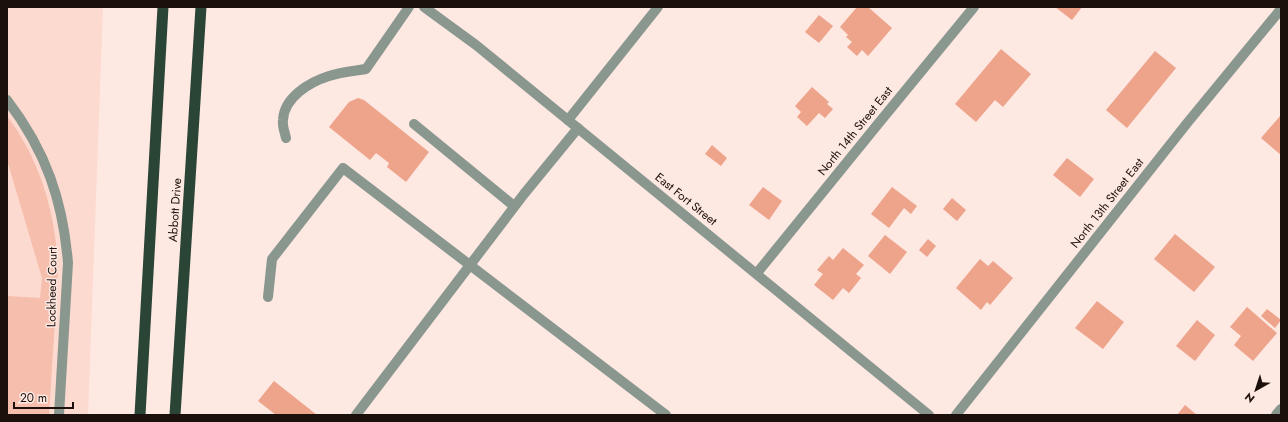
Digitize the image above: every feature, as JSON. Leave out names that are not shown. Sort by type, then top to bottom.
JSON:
[{"type":"highway","name":"Abbott Drive","points":[[140,415],[163,7]]},
{"type":"highway","name":"Abbott Drive","points":[[175,415],[201,7]]},
{"type":"street","points":[[286,138],[283,120],[287,106],[296,94],[312,83],[328,76],[366,69],[409,7]]},
{"type":"street","name":"East Fort Street","points":[[424,7],[476,45],[929,415]]},
{"type":"street","points":[[568,120],[658,7]]},
{"type":"street","name":"North 14th Street East","points":[[757,273],[974,7]]},
{"type":"street","name":"North 13th Street East","points":[[956,415],[1183,128],[1281,9]]},
{"type":"street","name":"Lockheed Court","points":[[7,100],[18,114],[36,144],[50,175],[60,205],[68,264],[59,415]]},
{"type":"street","points":[[414,124],[514,206]]},
{"type":"street","points":[[356,415],[514,206],[578,128]]},
{"type":"street","points":[[268,297],[272,259],[343,168],[666,415]]},
{"type":"street","points":[[1276,415],[1281,408]]},
{"type":"shaded area","points":[[7,7],[103,7],[88,415],[7,415]]},
{"type":"shaded area","points":[[7,116],[19,133],[29,152],[45,190],[57,252],[58,273],[49,415],[7,415],[7,296],[40,298],[42,278],[7,160]]},
{"type":"building","points":[[857,7],[868,7],[892,28],[868,56],[862,50],[857,56],[847,47],[852,42],[846,37],[848,35],[840,27]]},
{"type":"building","points":[[1055,7],[1082,7],[1072,20]]},
{"type":"building","points":[[819,15],[833,26],[819,43],[805,32]]},
{"type":"building","points":[[1001,49],[1031,74],[1003,107],[995,100],[976,122],[955,104]]},
{"type":"building","points":[[1155,51],[1176,68],[1127,128],[1106,110]]},
{"type":"building","points":[[812,87],[829,102],[827,104],[833,109],[825,118],[819,113],[807,126],[797,117],[801,112],[795,106]]},
{"type":"building","points":[[358,98],[364,100],[429,152],[406,182],[387,167],[389,163],[376,153],[370,160],[329,127],[349,102]]},
{"type":"building","points":[[1281,115],[1281,155],[1261,138]]},
{"type":"building","points":[[712,145],[727,158],[721,166],[705,154]]},
{"type":"building","points":[[1067,158],[1094,179],[1080,197],[1053,175]]},
{"type":"building","points":[[763,187],[782,201],[769,220],[749,205]]},
{"type":"building","points":[[892,187],[917,206],[911,214],[904,208],[889,228],[871,214]]},
{"type":"building","points":[[952,198],[966,210],[957,221],[943,209]]},
{"type":"building","points":[[1175,234],[1215,267],[1194,292],[1154,259]]},
{"type":"building","points":[[885,235],[907,252],[890,274],[868,256]]},
{"type":"building","points":[[928,239],[936,246],[927,257],[919,250]]},
{"type":"building","points":[[843,248],[864,265],[856,274],[861,278],[849,293],[843,288],[833,300],[814,285],[823,274],[817,270],[829,256],[833,260]]},
{"type":"building","points":[[980,259],[988,266],[993,261],[1013,278],[990,305],[987,302],[981,310],[956,288]]},
{"type":"building","points":[[1097,301],[1124,322],[1103,349],[1075,328]]},
{"type":"building","points":[[1247,307],[1277,333],[1253,361],[1234,345],[1241,336],[1230,327]]},
{"type":"building","points":[[1267,309],[1281,320],[1275,328],[1261,316]]},
{"type":"building","points":[[1197,320],[1215,335],[1195,361],[1176,346]]},
{"type":"building","points":[[274,381],[317,415],[276,415],[258,401]]},
{"type":"building","points":[[1185,405],[1197,415],[1177,415]]}]
